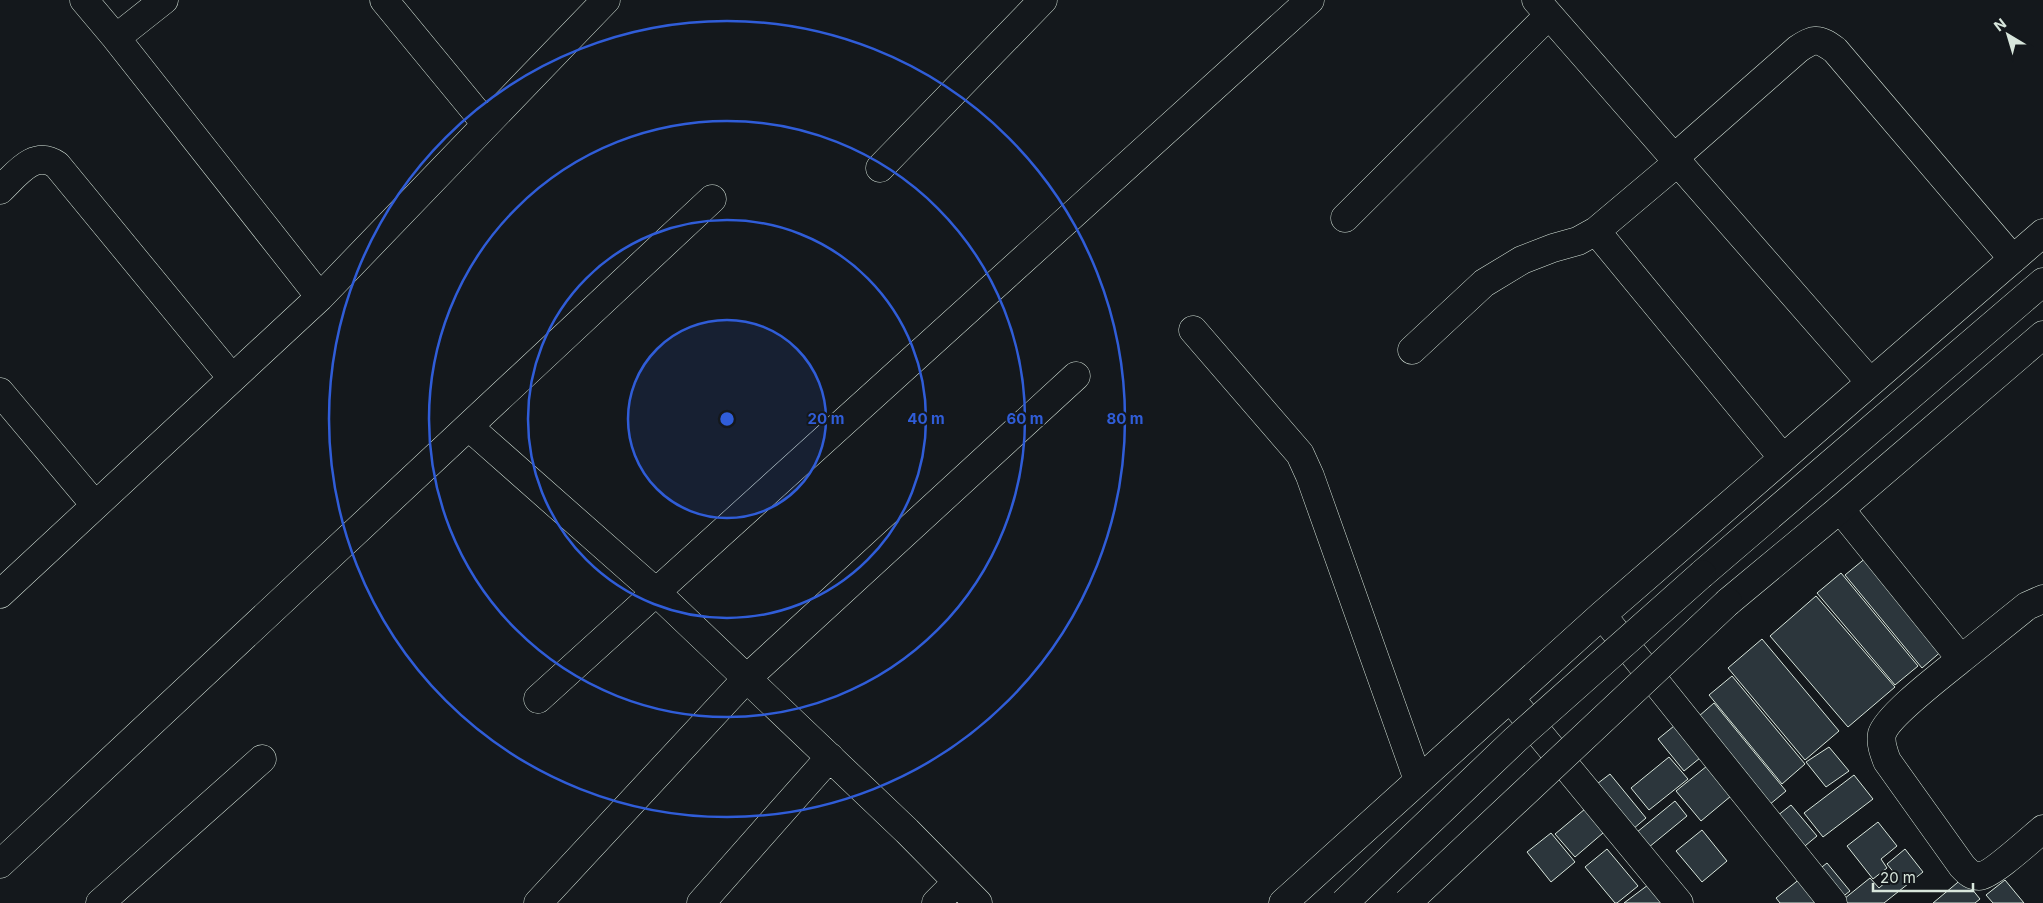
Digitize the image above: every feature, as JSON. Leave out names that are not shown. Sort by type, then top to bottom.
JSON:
[{"type":"street","points":[[84,0],[320,297]]},
{"type":"street","points":[[116,38],[164,0]]},
{"type":"street","points":[[384,0],[486,124]]},
{"type":"street","points":[[0,594],[320,297],[606,0]]},
{"type":"street","points":[[880,168],[1043,0]]},
{"type":"street","points":[[538,698],[1310,0]]},
{"type":"street","points":[[1345,218],[1542,7],[1870,382]]},
{"type":"street","points":[[1412,350],[1484,283],[1522,260],[1578,241],[1596,231],[1798,49],[1812,40],[1822,41],[1835,50],[2013,259]]},
{"type":"street","points":[[0,190],[28,164],[38,159],[49,159],[57,165],[232,378]]},
{"type":"street","points":[[0,864],[712,199]]},
{"type":"street","points":[[1596,231],[1783,458]]},
{"type":"street","points":[[1284,903],[1602,615],[2043,233]]},
{"type":"street","points":[[1344,903],[1515,740],[1702,574],[2043,282]]},
{"type":"street","points":[[1193,330],[1300,454],[1310,476],[1418,780]]},
{"type":"street","points":[[1407,903],[1728,602],[1840,510],[2043,334]]},
{"type":"street","points":[[538,903],[747,678],[1076,376]]},
{"type":"street","points":[[0,392],[95,505]]},
{"type":"street","points":[[469,427],[656,592],[830,757],[978,903]]},
{"type":"street","points":[[1840,510],[1961,659]]},
{"type":"street","points":[[2043,599],[2028,606],[1961,659],[1890,720],[1882,734],[1882,748],[1886,761],[1962,866],[1971,875],[1981,876],[1994,868],[2043,829]]},
{"type":"street","points":[[1602,615],[1833,903]]},
{"type":"street","points":[[1510,698],[1679,903]]},
{"type":"street","points":[[701,903],[830,757]]},
{"type":"street","points":[[100,903],[262,759]]},
{"type":"street","points":[[936,903],[957,882]]},
{"type":"building","points":[[1867,557],[1944,649],[1922,668],[1845,575]]},
{"type":"building","points":[[1841,573],[1918,666],[1895,685],[1817,593]]},
{"type":"building","points":[[1816,596],[1895,687],[1848,727],[1770,636]]},
{"type":"building","points":[[1762,639],[1839,731],[1805,760],[1728,668]]},
{"type":"building","points":[[1732,676],[1805,764],[1782,784],[1709,695]]},
{"type":"building","points":[[1714,703],[1786,791],[1763,810],[1691,723]]},
{"type":"building","points":[[1674,726],[1700,758],[1684,771],[1658,739]]},
{"type":"building","points":[[1829,747],[1849,771],[1826,787],[1806,762]]},
{"type":"building","points":[[1669,757],[1688,779],[1649,810],[1631,788]]},
{"type":"building","points":[[1707,766],[1731,796],[1701,821],[1676,791]]},
{"type":"building","points":[[1610,774],[1646,818],[1626,835],[1589,790]]},
{"type":"building","points":[[1854,775],[1873,799],[1823,837],[1804,813]]},
{"type":"building","points":[[1675,801],[1687,816],[1643,852],[1631,837]]},
{"type":"building","points":[[1591,804],[1610,827],[1575,857],[1555,834]]},
{"type":"building","points":[[1791,805],[1817,836],[1794,855],[1768,823]]},
{"type":"building","points":[[1878,822],[1897,846],[1881,859],[1887,868],[1873,879],[1847,846]]},
{"type":"building","points":[[1702,830],[1727,861],[1702,882],[1676,851]]},
{"type":"building","points":[[1551,833],[1575,862],[1551,882],[1527,852]]},
{"type":"building","points":[[1607,849],[1638,886],[1617,903],[1585,867]]},
{"type":"building","points":[[1905,849],[1923,872],[1884,903],[1839,903],[1870,878],[1879,888],[1895,874],[1887,864]]},
{"type":"building","points":[[1827,863],[1850,891],[1836,902],[1813,874]]},
{"type":"building","points":[[1801,878],[1821,903],[1780,903],[1776,898]]},
{"type":"building","points":[[1963,878],[1980,899],[1975,903],[1933,903]]},
{"type":"building","points":[[2005,880],[2024,903],[1993,903],[1986,895]]},
{"type":"building","points":[[1648,885],[1662,903],[1624,903]]}]
